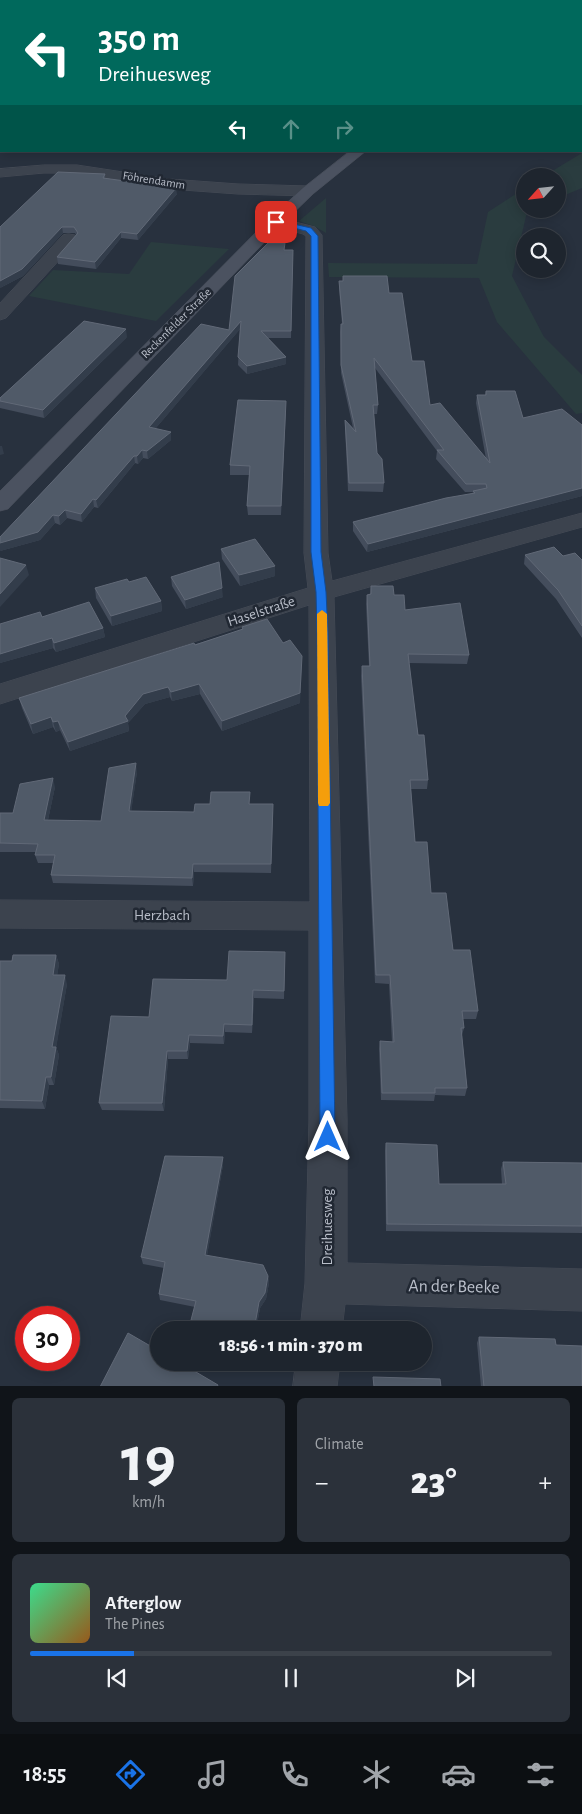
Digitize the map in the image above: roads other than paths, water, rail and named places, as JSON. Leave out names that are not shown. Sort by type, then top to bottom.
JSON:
[{"type":"street","name":"Reckenfelder Straße","points":[[0,504],[276,222],[308,191],[359,152]]},
{"type":"street","name":"Föhrendamm","points":[[0,173],[77,169],[169,184],[238,189],[308,191]]},
{"type":"street","name":"Dreihuesweg","points":[[276,222],[309,230],[314,236],[316,552],[321,592],[328,1119],[326,1283],[322,1321]]},
{"type":"street","points":[[0,314],[69,240]]},
{"type":"street","name":"Haselstraße","points":[[0,694],[321,592],[579,524]]},
{"type":"street","name":"Herzbach","points":[[0,914],[324,916]]},
{"type":"street","name":"An der Beeke","points":[[326,1283],[582,1290]]},
{"type":"street","points":[[315,1386],[317,1371]]}]
